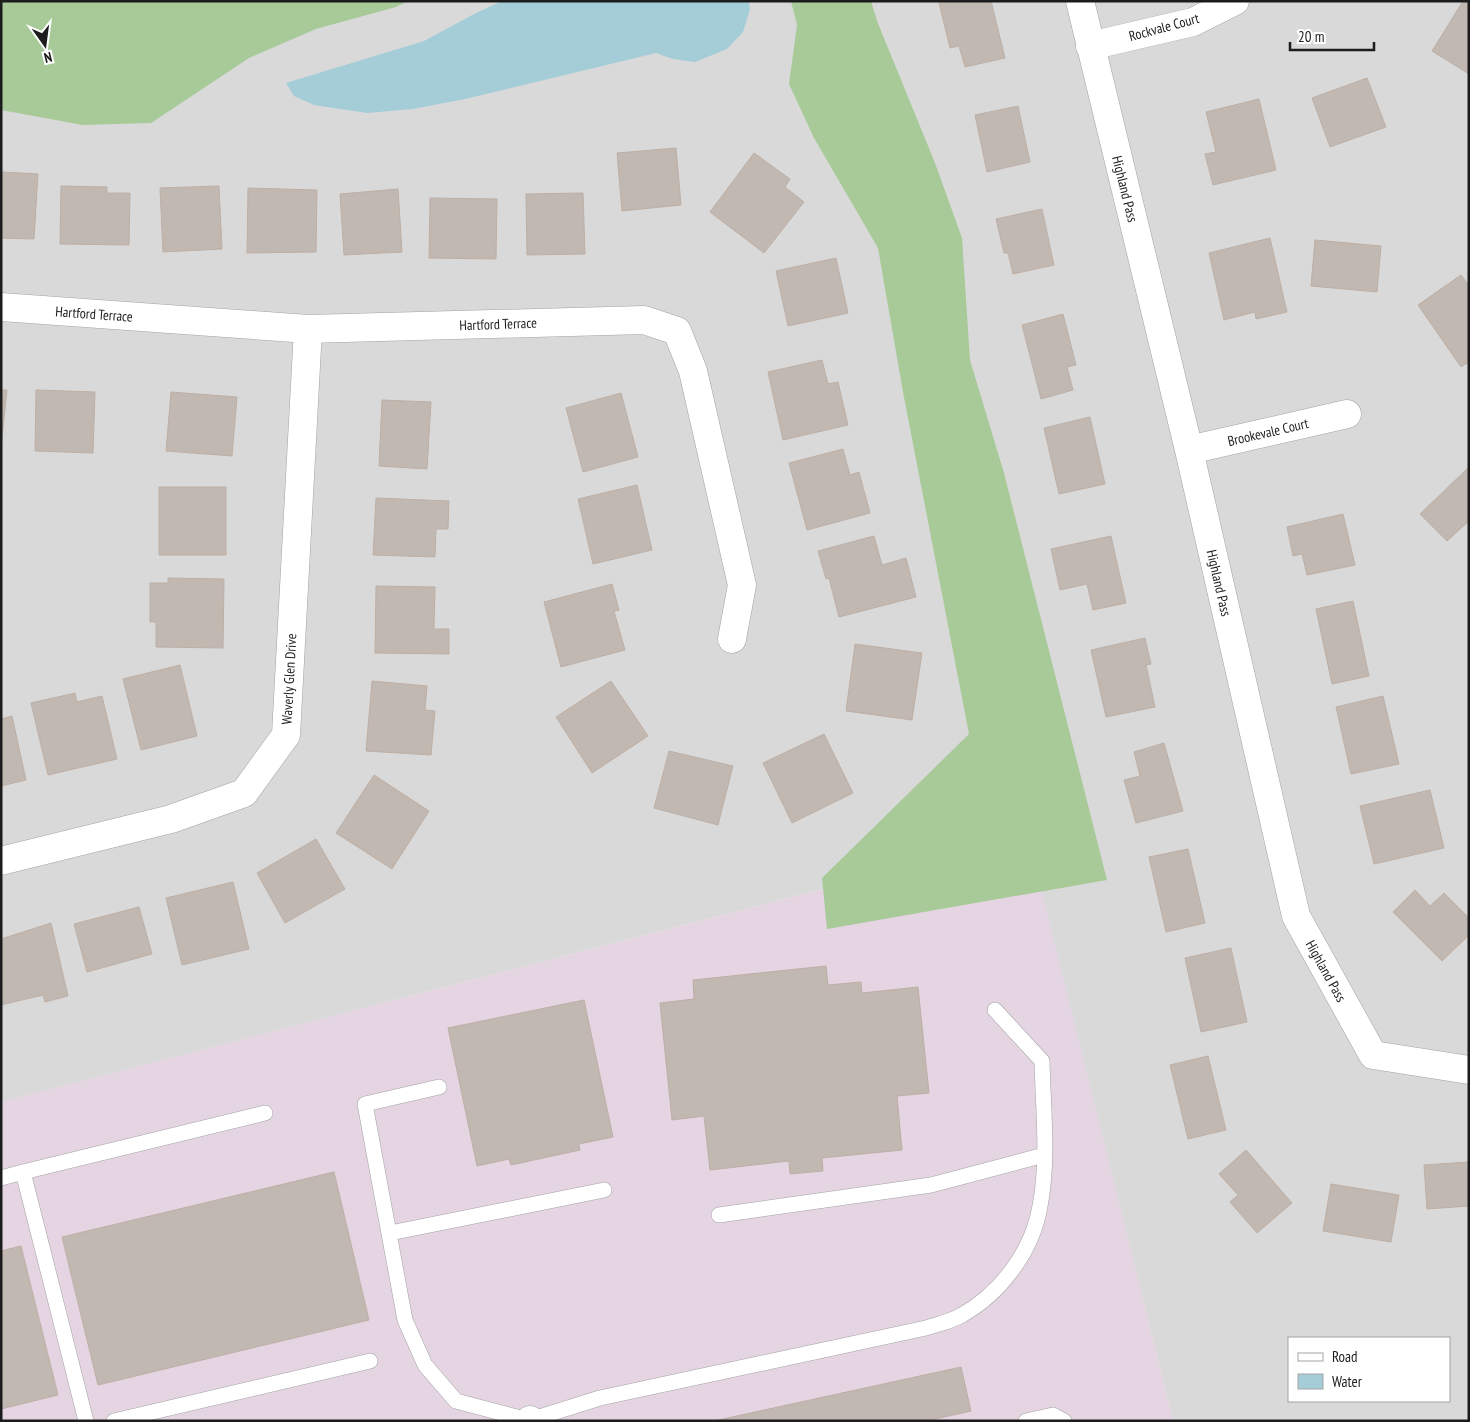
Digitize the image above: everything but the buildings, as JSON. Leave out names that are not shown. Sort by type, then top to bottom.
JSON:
[{"type":"street","name":"Highland Pass","points":[[1080,1],[1189,450],[1296,916],[1373,1055],[1469,1070]]},
{"type":"street","name":"Rockvale Court","points":[[1090,46],[1193,22],[1235,1]]},
{"type":"street","name":"Hartford Terrace","points":[[1,307],[308,329],[644,320],[677,331],[693,371],[742,585],[732,639]]},
{"type":"street","name":"Waverly Glen Drive","points":[[1,861],[171,819],[244,793],[286,735],[308,329]]},
{"type":"street","name":"Brookevale Court","points":[[1189,450],[1348,414]]},
{"type":"lane","points":[[439,1087],[365,1104],[406,1320],[425,1365],[456,1401],[531,1421],[600,1398],[926,1328],[961,1316],[991,1295],[1024,1254],[1040,1207],[1044,1155],[1042,1061],[995,1010]]},
{"type":"lane","points":[[1,1178],[265,1113]]},
{"type":"lane","points":[[719,1215],[931,1185],[1044,1155]]},
{"type":"lane","points":[[23,1172],[86,1421]]},
{"type":"lane","points":[[390,1233],[604,1190]]},
{"type":"lane","points":[[114,1421],[370,1361]]},
{"type":"lane","points":[[1026,1421],[1053,1415],[1064,1421]]},
{"type":"shaded area","points":[[1,1],[1469,1],[1469,1421],[1173,1421],[1027,836],[1,1102]]},
{"type":"shaded area","points":[[1028,836],[1173,1421],[1,1421],[1,1102]]},
{"type":"green space","points":[[1,1],[408,1],[396,7],[316,29],[249,58],[151,123],[83,125],[1,110]]},
{"type":"green space","points":[[791,1],[871,1],[877,21],[935,163],[962,238],[970,360],[1004,473],[1107,880],[827,929],[822,878],[969,734],[903,392],[878,248],[814,138],[789,84],[797,25]]},
{"type":"water","points":[[502,1],[749,1],[750,9],[743,32],[727,49],[695,62],[673,59],[656,53],[465,99],[413,109],[367,113],[314,105],[294,96],[286,83],[424,41]]}]
